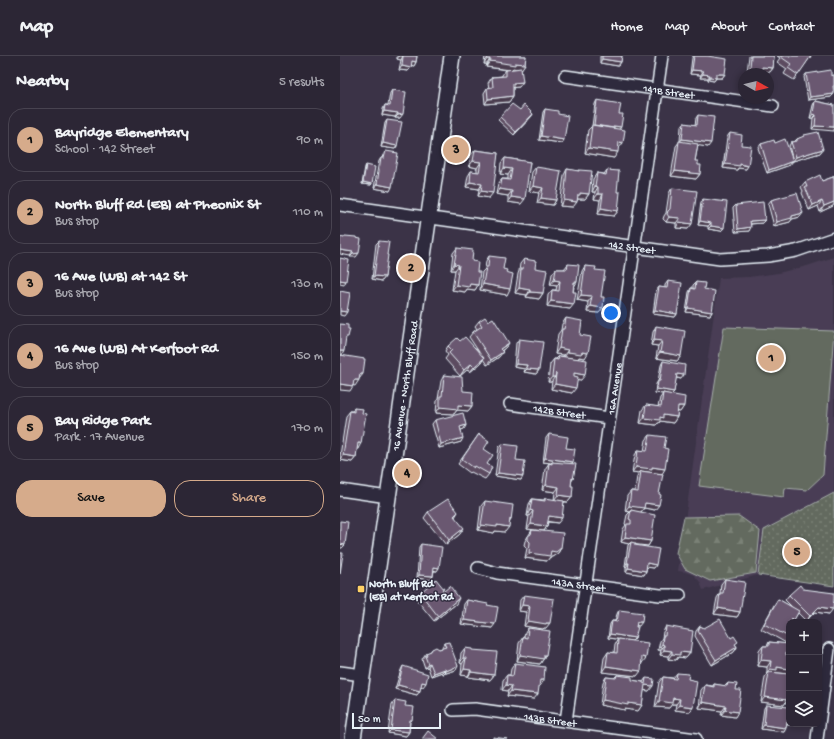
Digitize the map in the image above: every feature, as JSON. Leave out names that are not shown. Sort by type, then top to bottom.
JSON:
[{"type":"main road","name":"16 Avenue - North Bluff Road","points":[[353,739],[452,56]]},
{"type":"street","name":"16A Avenue","points":[[566,721],[662,56]]},
{"type":"street","name":"141B Street","points":[[565,76],[773,106]]},
{"type":"street","name":"142 Street","points":[[340,205],[720,259],[768,256],[796,251],[834,238]]},
{"type":"street","name":"142B Street","points":[[510,404],[609,418]]},
{"type":"street","points":[[340,490],[388,497]]},
{"type":"street","name":"143A Street","points":[[478,568],[497,573],[660,595],[680,595]]},
{"type":"street","points":[[822,699],[828,649]]},
{"type":"street","points":[[340,672],[362,675]]},
{"type":"street","name":"143B Street","points":[[453,710],[474,709],[696,739]]},
{"type":"street","points":[[817,739],[819,727]]},
{"type":"shaded area","points":[[834,257],[834,493],[764,530],[758,575],[703,590],[700,582],[694,575],[678,571],[719,278],[749,277],[778,273],[807,266]]},
{"type":"green space","points":[[724,327],[834,331],[823,475],[807,490],[785,488],[784,497],[699,486]]},
{"type":"green space","points":[[834,493],[834,586],[758,575],[764,530]]},
{"type":"green space","points":[[739,516],[760,531],[756,573],[710,581],[685,569],[676,553],[684,517]]},
{"type":"building","points":[[403,56],[417,56],[416,62],[412,61],[411,68],[402,66]]},
{"type":"building","points":[[488,56],[526,56],[525,64],[515,63],[515,65],[490,61],[490,59],[487,59]]},
{"type":"building","points":[[602,56],[622,56],[621,62],[602,59]]},
{"type":"building","points":[[694,56],[727,59],[725,74],[716,74],[716,78],[703,74],[703,71],[692,70]]},
{"type":"building","points":[[751,56],[774,56],[773,68],[750,68]]},
{"type":"building","points":[[781,56],[811,56],[798,75],[788,68],[791,64]]},
{"type":"building","points":[[521,68],[523,82],[513,83],[513,96],[488,99],[487,88],[493,87],[492,77],[506,76],[506,70]]},
{"type":"building","points":[[831,70],[831,76],[834,75],[834,94],[810,97],[806,74]]},
{"type":"building","points":[[392,90],[406,92],[403,114],[398,115],[398,113],[384,111],[385,105],[390,106]]},
{"type":"building","points":[[597,100],[621,104],[619,114],[623,114],[621,127],[614,126],[614,128],[594,125]]},
{"type":"building","points":[[815,101],[834,105],[834,127],[815,126],[816,115],[813,114]]},
{"type":"building","points":[[512,104],[520,110],[524,105],[533,114],[516,132],[500,117]]},
{"type":"building","points":[[545,109],[558,111],[558,114],[568,116],[564,140],[541,136]]},
{"type":"building","points":[[698,115],[714,117],[711,143],[682,139],[684,123],[697,125]]},
{"type":"building","points":[[387,120],[402,122],[397,146],[383,143]]},
{"type":"building","points":[[592,125],[625,130],[623,143],[619,142],[618,152],[589,148]]},
{"type":"building","points":[[818,132],[823,149],[796,157],[791,142],[797,141],[797,139],[804,135]]},
{"type":"building","points":[[730,133],[742,135],[741,145],[751,146],[748,166],[740,164],[740,166],[725,164]]},
{"type":"building","points":[[785,139],[793,161],[769,170],[761,144],[774,140],[775,143]]},
{"type":"building","points":[[679,141],[698,144],[695,161],[698,161],[698,165],[701,165],[700,174],[675,171]]},
{"type":"building","points":[[475,150],[498,153],[493,193],[481,191],[482,184],[470,182],[471,171],[479,172],[481,162],[473,161]]},
{"type":"building","points":[[386,151],[398,153],[392,187],[377,184],[381,158],[384,158]]},
{"type":"building","points":[[505,158],[530,162],[525,199],[511,197],[512,191],[500,189],[502,179],[510,180],[512,169],[504,168]]},
{"type":"building","points":[[366,165],[375,167],[372,184],[363,182]]},
{"type":"building","points":[[536,167],[561,171],[556,200],[541,198],[543,188],[533,186]]},
{"type":"building","points":[[567,169],[592,171],[589,194],[580,193],[580,195],[578,195],[577,202],[564,200]]},
{"type":"building","points":[[607,170],[619,171],[617,192],[620,192],[618,211],[601,208],[603,194],[598,194],[598,187],[595,186],[597,173],[606,175]]},
{"type":"building","points":[[820,175],[822,181],[833,177],[834,179],[834,202],[824,206],[822,201],[813,205],[805,187],[807,187],[805,182]]},
{"type":"building","points":[[672,188],[697,191],[692,224],[679,222],[680,218],[669,217],[667,214],[670,209]]},
{"type":"building","points":[[797,193],[803,213],[777,222],[771,200]]},
{"type":"building","points":[[703,199],[727,202],[724,228],[711,226],[711,223],[700,221]]},
{"type":"building","points":[[763,202],[765,220],[750,221],[751,227],[738,229],[736,205]]},
{"type":"building","points":[[345,236],[361,239],[359,253],[353,254],[353,252],[340,250],[340,237],[344,238]]},
{"type":"building","points":[[379,241],[389,242],[385,277],[374,276]]},
{"type":"building","points":[[457,248],[473,250],[472,261],[478,262],[477,272],[480,272],[478,285],[470,284],[469,287],[456,285],[459,265],[454,264]]},
{"type":"building","points":[[489,256],[505,258],[503,269],[507,270],[506,272],[513,274],[510,289],[483,284],[486,267],[488,267]]},
{"type":"building","points":[[340,258],[349,260],[346,281],[340,280]]},
{"type":"building","points":[[524,259],[536,261],[535,268],[547,270],[543,293],[530,292],[530,290],[519,288],[521,269],[523,269]]},
{"type":"building","points":[[568,264],[579,265],[577,282],[574,282],[573,292],[576,292],[574,304],[551,301],[552,290],[559,291],[560,281],[554,280],[556,269],[567,269]]},
{"type":"building","points":[[585,266],[596,267],[595,270],[605,271],[601,297],[604,297],[603,308],[590,306],[592,296],[581,295]]},
{"type":"building","points":[[668,281],[682,283],[677,314],[655,310],[659,287],[667,288]]},
{"type":"building","points":[[696,282],[705,283],[704,289],[715,291],[712,312],[688,308],[691,288],[695,289]]},
{"type":"building","points":[[340,291],[350,293],[347,312],[340,311]]},
{"type":"building","points":[[485,317],[488,321],[493,318],[509,343],[500,349],[503,352],[491,360],[473,332],[482,326],[479,321]]},
{"type":"building","points":[[566,318],[582,321],[580,335],[591,337],[588,353],[582,352],[581,354],[568,352],[568,350],[559,348],[562,329],[564,329]]},
{"type":"building","points":[[340,324],[348,325],[348,329],[350,329],[348,337],[346,337],[344,351],[340,351]]},
{"type":"building","points":[[656,326],[685,331],[681,356],[660,352],[662,341],[654,340]]},
{"type":"building","points":[[465,337],[484,358],[474,367],[471,364],[464,370],[449,353],[452,350],[448,346],[457,338],[460,341]]},
{"type":"building","points":[[519,339],[543,342],[539,370],[527,369],[527,365],[516,364]]},
{"type":"building","points":[[340,355],[365,359],[363,374],[360,374],[359,380],[354,380],[353,386],[340,384]]},
{"type":"building","points":[[559,356],[587,360],[585,375],[574,373],[574,376],[578,377],[576,388],[555,384],[556,373],[555,377],[552,377],[554,359],[558,360]]},
{"type":"building","points":[[663,361],[685,365],[684,375],[677,374],[674,392],[657,389],[658,381],[660,381]]},
{"type":"building","points":[[444,375],[462,377],[463,391],[473,392],[472,406],[458,405],[458,409],[440,407],[440,396],[442,396]]},
{"type":"building","points":[[663,393],[685,397],[684,406],[678,406],[677,417],[663,415],[663,418],[660,417],[660,420],[644,418],[646,405],[661,407]]},
{"type":"building","points":[[354,408],[363,409],[362,413],[366,414],[361,443],[358,443],[356,457],[343,455],[350,411],[354,412]]},
{"type":"building","points":[[463,413],[466,425],[460,427],[463,438],[441,444],[435,420]]},
{"type":"building","points":[[479,434],[489,441],[484,449],[493,455],[487,464],[492,467],[489,474],[475,466],[474,468],[462,459]]},
{"type":"building","points":[[549,434],[568,437],[566,448],[575,449],[573,462],[545,458]]},
{"type":"building","points":[[650,435],[666,437],[664,448],[668,449],[665,469],[636,467],[638,450],[647,451]]},
{"type":"building","points":[[502,444],[518,446],[516,460],[525,461],[523,476],[498,473]]},
{"type":"building","points":[[552,462],[576,464],[571,486],[573,486],[572,497],[558,495],[559,487],[546,485],[549,463],[552,464]]},
{"type":"building","points":[[641,471],[663,474],[659,494],[661,495],[659,505],[645,503],[644,508],[629,506],[631,491],[638,492]]},
{"type":"building","points":[[545,498],[564,501],[562,518],[549,516],[547,526],[531,524],[533,511],[530,510],[532,499],[545,501]]},
{"type":"building","points":[[448,499],[458,512],[454,516],[464,528],[449,540],[428,512]]},
{"type":"building","points":[[485,501],[513,505],[509,527],[481,525]]},
{"type":"building","points":[[631,510],[655,515],[651,541],[625,537],[627,524],[631,524],[631,520],[629,519]]},
{"type":"building","points":[[340,521],[348,522],[345,545],[340,544]]},
{"type":"building","points":[[532,530],[563,533],[561,548],[556,552],[551,551],[550,556],[529,553],[530,542],[528,540],[528,536],[531,534]]},
{"type":"building","points":[[631,542],[635,543],[635,545],[659,549],[656,565],[647,563],[646,571],[628,568],[629,563],[627,563]]},
{"type":"building","points":[[421,544],[442,547],[439,568],[434,567],[433,576],[419,575]]},
{"type":"building","points":[[340,553],[343,553],[340,574]]},
{"type":"building","points":[[436,579],[444,589],[442,590],[443,592],[450,586],[459,598],[438,616],[420,593]]},
{"type":"building","points":[[725,579],[745,582],[740,612],[718,608],[720,593],[723,593]]},
{"type":"building","points":[[800,585],[803,589],[834,593],[833,609],[819,607],[810,616],[789,595]]},
{"type":"building","points":[[524,595],[554,599],[550,623],[546,624],[528,621],[530,606],[522,605]]},
{"type":"building","points":[[778,599],[799,611],[795,619],[786,619],[786,635],[764,624]]},
{"type":"building","points":[[467,600],[498,607],[495,624],[464,620]]},
{"type":"building","points":[[619,610],[643,613],[642,622],[637,622],[636,627],[638,627],[635,638],[610,634],[612,621],[617,622]]},
{"type":"building","points":[[720,619],[731,638],[734,636],[738,642],[735,644],[737,647],[716,660],[698,631],[700,626],[704,628]]},
{"type":"building","points":[[666,626],[693,631],[690,653],[680,652],[680,655],[672,654],[672,651],[664,650],[664,645],[662,644]]},
{"type":"building","points":[[528,628],[550,631],[544,659],[520,655],[523,637],[527,638]]},
{"type":"building","points":[[618,639],[648,643],[646,658],[642,657],[641,671],[606,666],[608,652],[617,653]]},
{"type":"building","points":[[449,642],[458,666],[446,671],[445,669],[434,673],[430,663],[428,664],[425,656],[427,655],[426,653],[436,647],[439,649],[446,647],[444,643]]},
{"type":"building","points":[[769,642],[786,644],[786,668],[777,667],[777,670],[770,669],[771,661],[761,660],[763,646],[769,646]]},
{"type":"building","points":[[465,648],[497,652],[494,675],[471,672],[471,670],[464,669],[466,658],[463,658]]},
{"type":"building","points":[[515,663],[545,667],[544,680],[540,680],[538,694],[511,691],[512,686],[506,685],[507,675],[513,676]]},
{"type":"building","points":[[403,666],[428,674],[426,683],[422,682],[420,691],[398,685]]},
{"type":"building","points":[[769,672],[786,674],[786,700],[765,697]]},
{"type":"building","points":[[677,673],[689,674],[688,679],[697,681],[693,707],[679,705],[680,699],[673,698],[672,703],[659,701],[663,677],[676,679]]},
{"type":"building","points":[[617,675],[632,677],[632,680],[643,682],[645,684],[646,678],[654,679],[653,686],[645,685],[642,705],[628,703],[628,705],[603,700],[606,677],[616,678]]},
{"type":"building","points":[[728,683],[737,684],[736,690],[741,690],[738,712],[725,710],[726,706],[702,702],[705,685],[714,687],[714,684],[727,686]]},
{"type":"building","points":[[395,700],[406,702],[405,706],[414,707],[412,720],[410,720],[409,732],[391,730]]},
{"type":"building","points":[[766,705],[786,707],[786,728],[764,725]]},
{"type":"building","points":[[428,731],[438,739],[422,739]]},
{"type":"building","points":[[493,737],[507,739],[493,739]]},
{"type":"place","name":"16 Ave (WB) at 142 St","points":[[456,150]]},
{"type":"place","name":"North Bluff Rd (EB) at Pheonix St","points":[[411,268]]},
{"type":"place","name":"Bayridge Elementary","points":[[771,358]]},
{"type":"place","name":"16 Ave (WB) At Kerfoot Rd","points":[[407,473]]},
{"type":"place","name":"Bay Ridge Park","points":[[797,552]]},
{"type":"place","name":"North Bluff Rd (EB) at Kerfoot Rd","points":[[361,589]]}]
